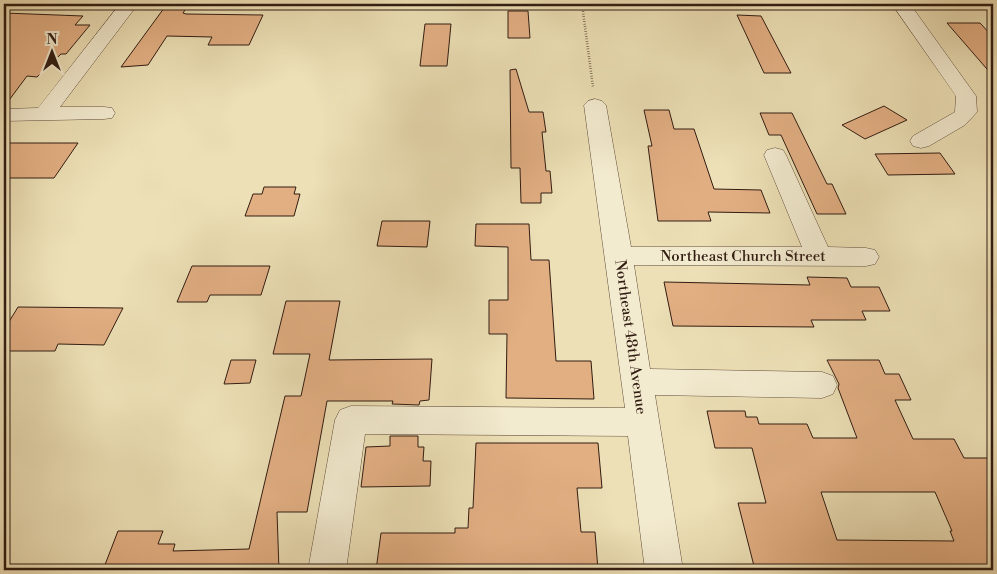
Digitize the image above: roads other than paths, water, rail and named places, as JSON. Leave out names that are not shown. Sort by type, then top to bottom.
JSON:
[{"type":"street","points":[[44,114],[129,4]]},
{"type":"street","points":[[901,4],[966,96],[968,105],[965,113],[952,124],[921,141]]},
{"type":"street","name":"Northeast 48th Avenue","points":[[595,104],[664,570]]},
{"type":"street","points":[[4,115],[104,113]]},
{"type":"street","points":[[776,155],[819,256]]},
{"type":"street","name":"Northeast Church Street","points":[[619,256],[866,257]]},
{"type":"street","points":[[637,382],[822,385]]},
{"type":"street","points":[[327,570],[351,420],[643,422]]}]
